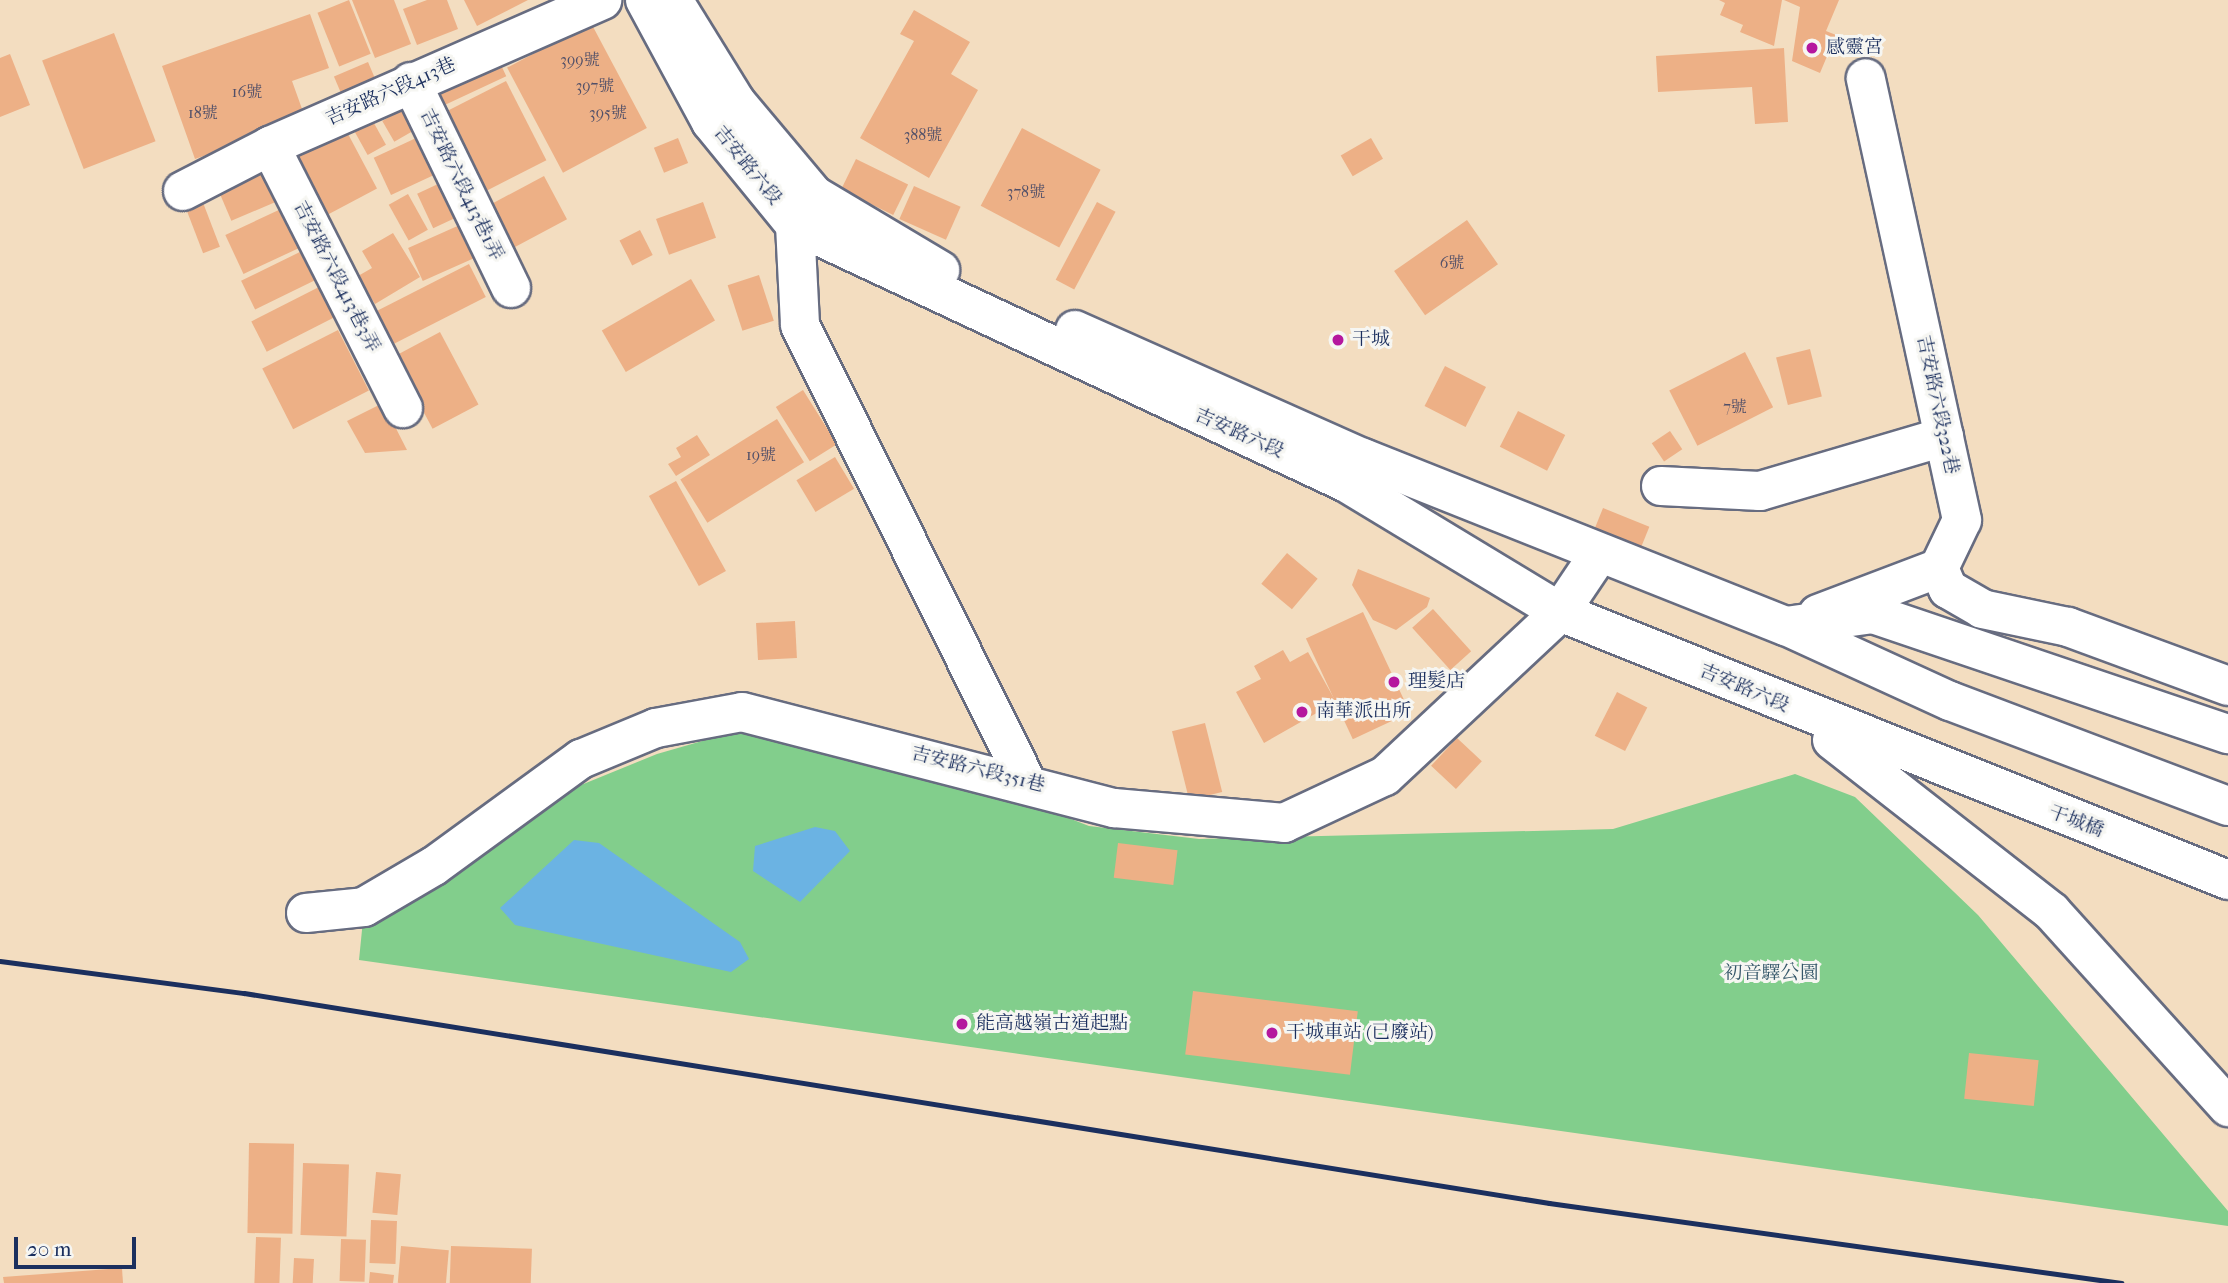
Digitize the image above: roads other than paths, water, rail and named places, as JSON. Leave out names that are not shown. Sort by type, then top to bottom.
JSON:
[{"type":"main road","name":"吉安路六段413巷","points":[[183,191],[270,146],[602,0]]},
{"type":"main road","name":"吉安路六段","points":[[645,0],[711,122],[804,210],[1347,483],[1560,612],[1924,763]]},
{"type":"main road","name":"吉安路六段","points":[[673,0],[804,210],[1363,458],[1786,626],[1950,701],[2228,806]]},
{"type":"main road","name":"吉安路六段322巷","points":[[1866,78],[1962,520],[1939,568]]},
{"type":"main road","name":"吉安路六段413巷1弄","points":[[411,82],[511,288]]},
{"type":"main road","name":"吉安路六段413巷3弄","points":[[270,146],[403,408]]},
{"type":"main road","points":[[804,210],[800,326],[1026,780]]},
{"type":"main road","points":[[1661,486],[1760,491],[1944,437]]},
{"type":"main road","name":"吉安路六段351巷","points":[[306,913],[365,906],[433,866],[581,759],[656,728],[742,712],[1026,780],[1114,808],[1284,823],[1385,775],[1560,612],[1600,554]]},
{"type":"main road","points":[[1786,626],[1939,568],[1948,589],[1982,609],[2068,627],[2228,686]]},
{"type":"main road","points":[[1786,626],[1873,614],[2228,734]]},
{"type":"main road","points":[[1794,710],[2052,912],[2228,1107]]},
{"type":"main road","name":"干城橋","points":[[1924,763],[2228,880]]},
{"type":"water","points":[[815,827],[835,831],[850,851],[800,902],[753,871],[755,846]]},
{"type":"water","points":[[574,840],[599,843],[740,942],[749,959],[731,972],[515,925],[500,908]]},
{"type":"railway","points":[[0,961],[244,993],[1549,1203],[2121,1283]]},
{"type":"place","name":"感靈宮","points":[[1812,48]]},
{"type":"place","name":"干城","points":[[1338,340]]},
{"type":"place","name":"理髮店","points":[[1394,682]]},
{"type":"place","name":"南華派出所","points":[[1302,712]]},
{"type":"place","name":"能高越嶺古道起點","points":[[962,1024]]},
{"type":"place","name":"干城車站 (已廢站)","points":[[1272,1033]]},
{"type":"park label","name":"初音驛公園","points":[[1771,974]]}]
